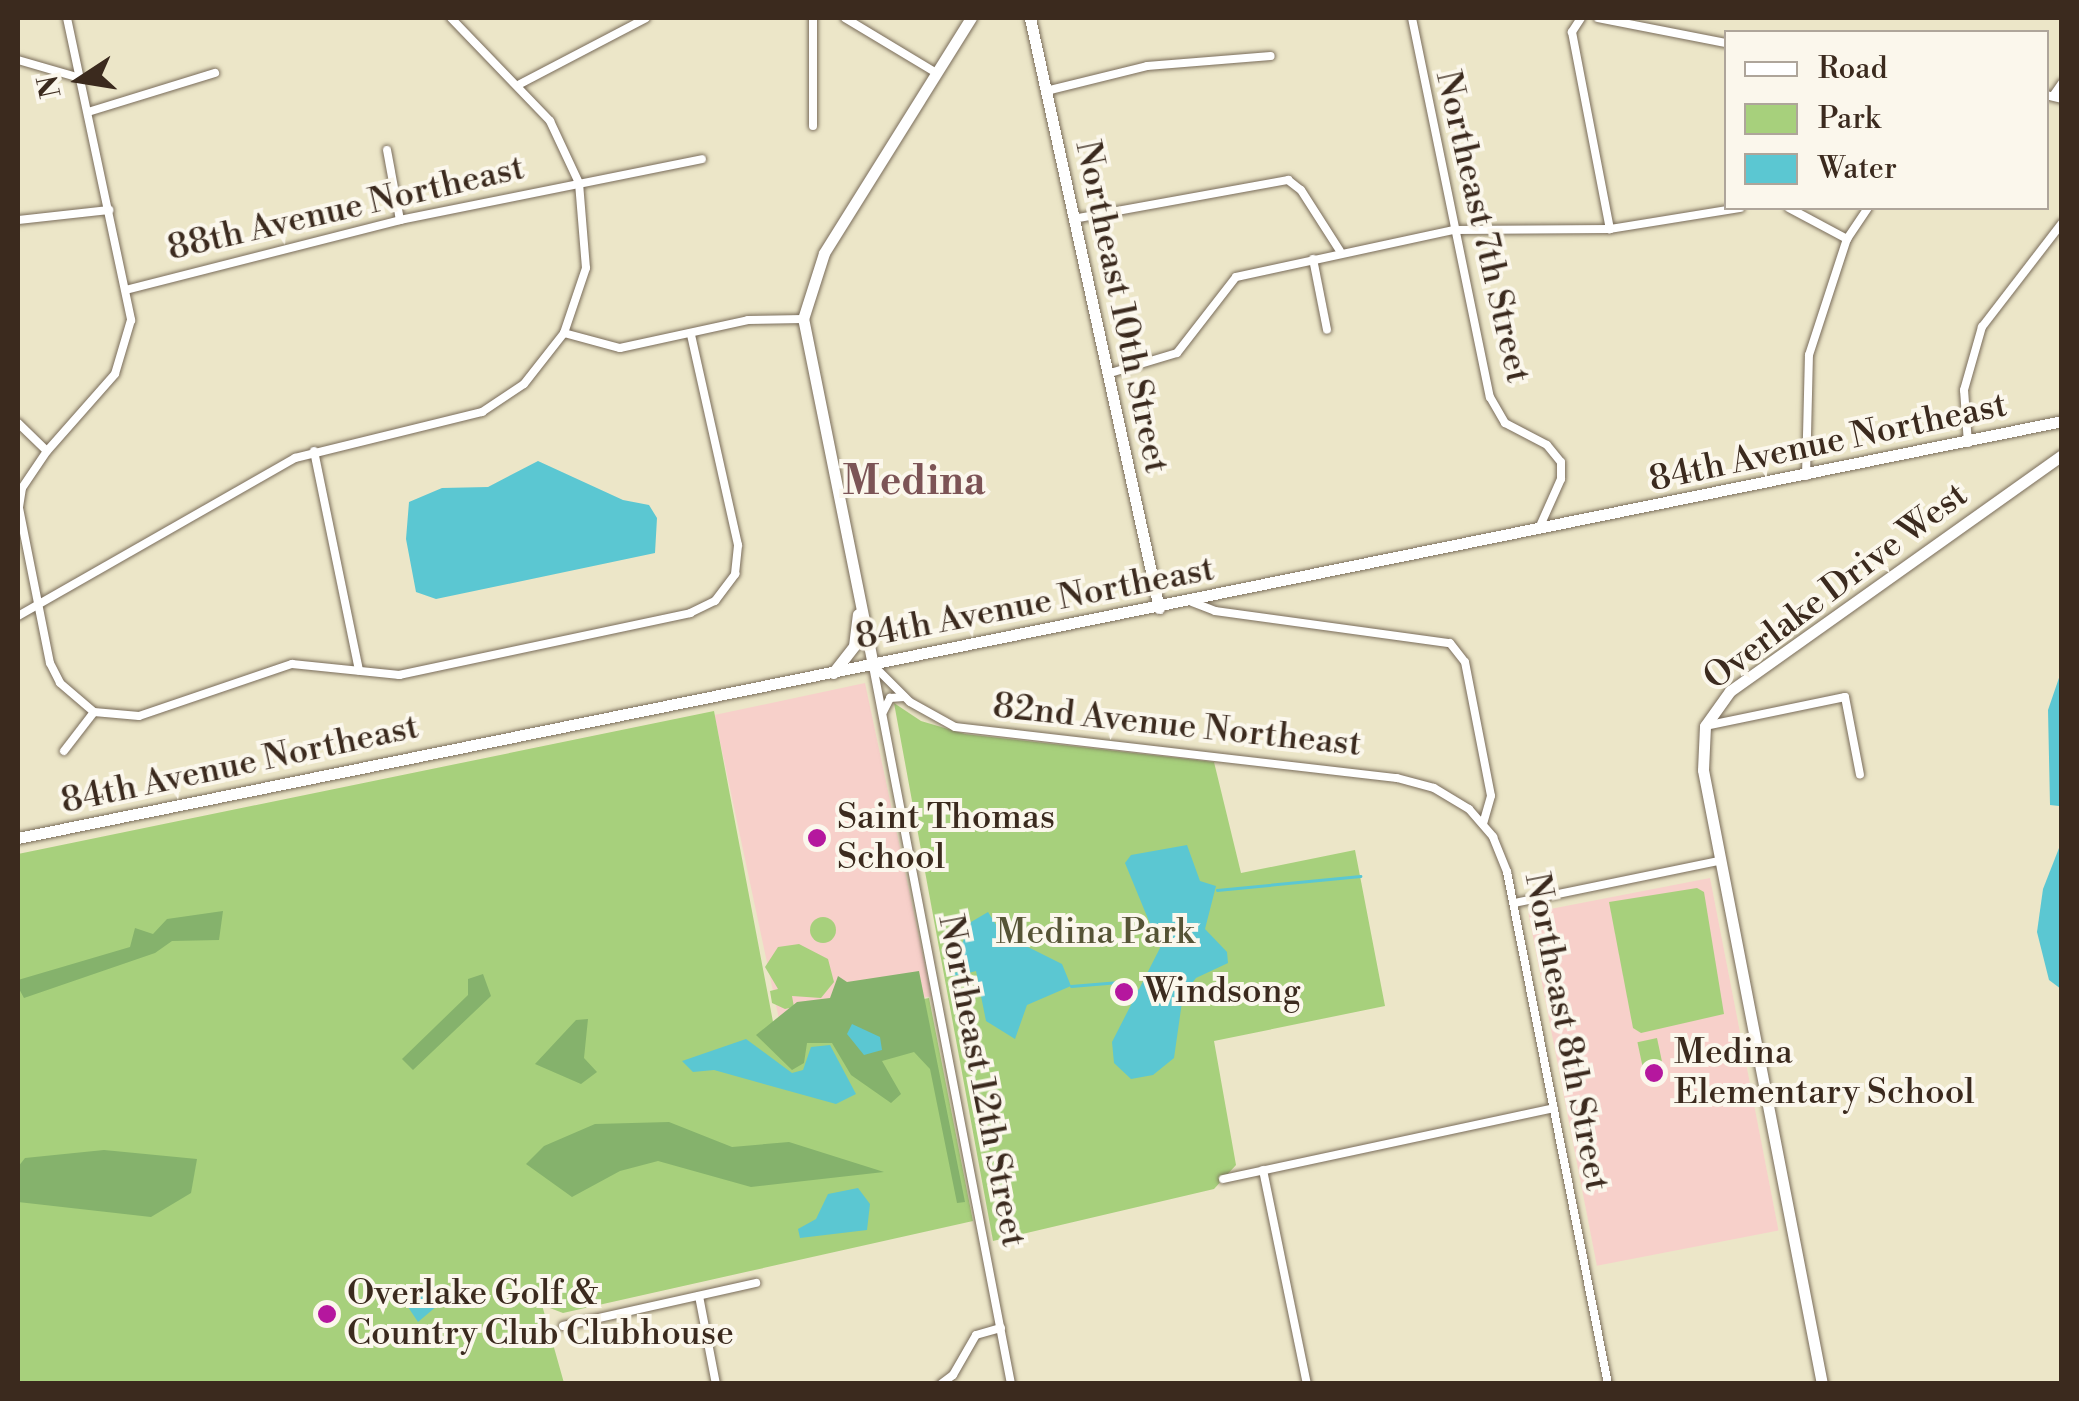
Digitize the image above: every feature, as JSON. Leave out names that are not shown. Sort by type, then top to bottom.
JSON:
[{"type":"main road","points":[[803,319],[824,253],[971,18]]},
{"type":"main road","name":"Northeast 10th Street","points":[[1030,18],[1159,608]]},
{"type":"main road","name":"Northeast 12th Street","points":[[803,319],[873,665]]},
{"type":"main road","name":"84th Avenue Northeast","points":[[18,838],[1192,602],[2062,421]]},
{"type":"main road","points":[[2038,428],[2062,432]]},
{"type":"main road","name":"Overlake Drive West","points":[[1822,1384],[1719,860],[1703,770],[1705,726],[1730,691],[2062,455]]},
{"type":"main road","points":[[833,673],[854,646],[860,605]]},
{"type":"street","points":[[67,18],[131,320],[123,359],[47,451],[22,488],[19,508],[55,676],[94,712],[139,716],[292,664],[386,676],[419,670],[690,612],[724,593],[735,574],[738,545],[691,334]]},
{"type":"street","points":[[18,616],[314,451],[482,412],[524,384],[564,333],[586,268],[579,183],[550,121],[520,84],[451,18]]},
{"type":"street","points":[[520,84],[646,18]]},
{"type":"street","points":[[812,126],[813,18]]},
{"type":"street","points":[[845,18],[935,72]]},
{"type":"street","name":"Northeast 7th Street","points":[[1412,18],[1493,406],[1505,423],[1547,445],[1561,462],[1561,480],[1538,530]]},
{"type":"street","points":[[1581,18],[1572,32],[1610,228]]},
{"type":"street","points":[[1598,18],[1724,43]]},
{"type":"street","points":[[1046,90],[1147,66],[1271,56]]},
{"type":"street","points":[[18,60],[80,78]]},
{"type":"street","points":[[88,112],[215,73]]},
{"type":"street","points":[[2054,97],[2062,83]]},
{"type":"street","points":[[387,150],[400,220]]},
{"type":"street","name":"88th Avenue Northeast","points":[[126,290],[400,220],[702,159]]},
{"type":"street","points":[[1073,219],[1288,180],[1301,190],[1340,252]]},
{"type":"street","points":[[18,220],[109,210]]},
{"type":"street","points":[[1107,374],[1177,353],[1236,277],[1454,230],[1610,228],[1727,210]]},
{"type":"street","points":[[1793,210],[1847,239]]},
{"type":"street","points":[[1806,476],[1808,356],[1847,239],[1867,210]]},
{"type":"street","points":[[1968,443],[1964,390],[1982,327],[2062,223]]},
{"type":"street","points":[[1313,259],[1327,330]]},
{"type":"street","points":[[564,333],[620,348],[748,320],[803,319]]},
{"type":"street","points":[[18,423],[47,451]]},
{"type":"street","points":[[314,451],[359,670]]},
{"type":"street","points":[[1192,602],[1216,611],[1450,643],[1465,662],[1491,796],[1483,824]]},
{"type":"street","name":"82nd Avenue Northeast","points":[[873,665],[904,697],[937,720],[977,731],[1417,782],[1454,798],[1483,824]]},
{"type":"street","name":"Northeast 12th Street","points":[[873,665],[1011,1384]]},
{"type":"street","points":[[882,715],[890,698],[904,697]]},
{"type":"street","points":[[1705,726],[1845,697],[1860,775]]},
{"type":"street","points":[[64,751],[94,712]]},
{"type":"street","name":"Northeast 8th Street","points":[[1483,824],[1500,852],[1514,903],[1608,1384]]},
{"type":"street","points":[[1514,903],[1719,860]]},
{"type":"street","points":[[1224,1179],[1553,1108]]},
{"type":"street","points":[[1263,1170],[1307,1384]]},
{"type":"street","points":[[563,1326],[756,1283]]},
{"type":"street","points":[[699,1296],[716,1384]]},
{"type":"street","points":[[941,1384],[954,1376],[976,1335],[1000,1328]]},
{"type":"shaded area","name":"Saint Thomas School","points":[[865,683],[932,996],[781,1028],[714,715]]},
{"type":"shaded area","name":"Medina Elementary School","points":[[1710,878],[1779,1230],[1597,1266],[1528,913]]},
{"type":"green space","name":"Medina Park","points":[[894,703],[921,721],[965,734],[1214,762],[1241,873],[1355,850],[1385,1006],[1214,1041],[1236,1165],[1214,1189],[993,1241]]},
{"type":"green space","points":[[714,711],[774,1027],[929,998],[973,1221],[563,1313],[542,1305],[564,1383],[18,1384],[18,854]]},
{"type":"green space","points":[[1697,888],[1704,892],[1724,1014],[1641,1033],[1633,1028],[1609,902]]},
{"type":"green space","points":[[223,911],[219,940],[172,941],[155,953],[24,998],[18,987],[18,980],[130,947],[135,928],[153,934],[167,919]]},
{"type":"green space","points":[[823,917],[832,921],[836,930],[832,939],[823,943],[814,939],[810,930],[814,921]]},
{"type":"green space","points":[[799,944],[828,959],[834,982],[821,998],[792,996],[794,1007],[785,1009],[772,1003],[770,991],[778,989],[765,967],[778,947]]},
{"type":"green space","points":[[919,971],[965,1202],[957,1203],[930,1069],[914,1052],[882,1061],[901,1094],[891,1103],[851,1075],[832,1043],[807,1043],[804,1063],[792,1070],[756,1035],[797,1002],[830,998],[838,976],[847,982]]},
{"type":"green space","points":[[483,974],[491,996],[413,1070],[402,1059],[468,995],[468,979]]},
{"type":"green space","points":[[588,1019],[584,1058],[597,1072],[581,1084],[535,1064],[576,1020]]},
{"type":"green space","points":[[1657,1038],[1664,1072],[1645,1076],[1637,1042]]},
{"type":"green space","points":[[669,1122],[732,1147],[789,1142],[884,1172],[751,1187],[658,1161],[620,1171],[572,1197],[526,1164],[544,1146],[595,1124]]},
{"type":"green space","points":[[104,1150],[197,1159],[191,1193],[151,1217],[18,1202],[18,1167],[25,1158]]},
{"type":"water","points":[[538,461],[623,500],[649,505],[657,518],[655,553],[436,599],[416,592],[406,539],[409,502],[442,488],[488,487]]},
{"type":"water","points":[[2061,672],[2061,816],[2059,806],[2050,805],[2048,710]]},
{"type":"water","points":[[2061,843],[2061,989],[2049,980],[2037,932],[2043,889]]},
{"type":"water","points":[[1187,845],[1200,881],[1216,886],[1205,929],[1227,952],[1228,963],[1196,978],[1183,995],[1174,1058],[1153,1075],[1131,1079],[1114,1063],[1112,1042],[1160,948],[1125,863],[1131,855]]},
{"type":"water","points":[[988,912],[1002,934],[1062,964],[1071,986],[1027,1005],[1015,1039],[986,1021],[976,971],[965,974],[959,951],[971,922]]},
{"type":"water","points":[[852,1024],[880,1037],[882,1050],[864,1055],[847,1034]]},
{"type":"water","points":[[746,1039],[792,1073],[803,1070],[811,1047],[830,1045],[856,1094],[836,1104],[714,1070],[693,1072],[682,1061]]},
{"type":"water","points":[[858,1188],[870,1204],[867,1230],[800,1238],[798,1229],[816,1219],[828,1194]]},
{"type":"water","points":[[434,1285],[444,1300],[418,1322],[406,1304]]},
{"type":"waterway","points":[[1217,890],[1360,876]]},
{"type":"waterway","points":[[953,974],[963,972]]},
{"type":"waterway","points":[[1071,986],[1119,982],[1140,992]]},
{"type":"place","name":"Saint Thomas School","points":[[817,838]]},
{"type":"place","name":"Windsong","points":[[1124,992]]},
{"type":"place","name":"Medina Elementary School","points":[[1654,1073]]},
{"type":"place","name":"Overlake Golf & Country Club Clubhouse","points":[[327,1314]]},
{"type":"district","name":"Medina","points":[[914,482]]}]
